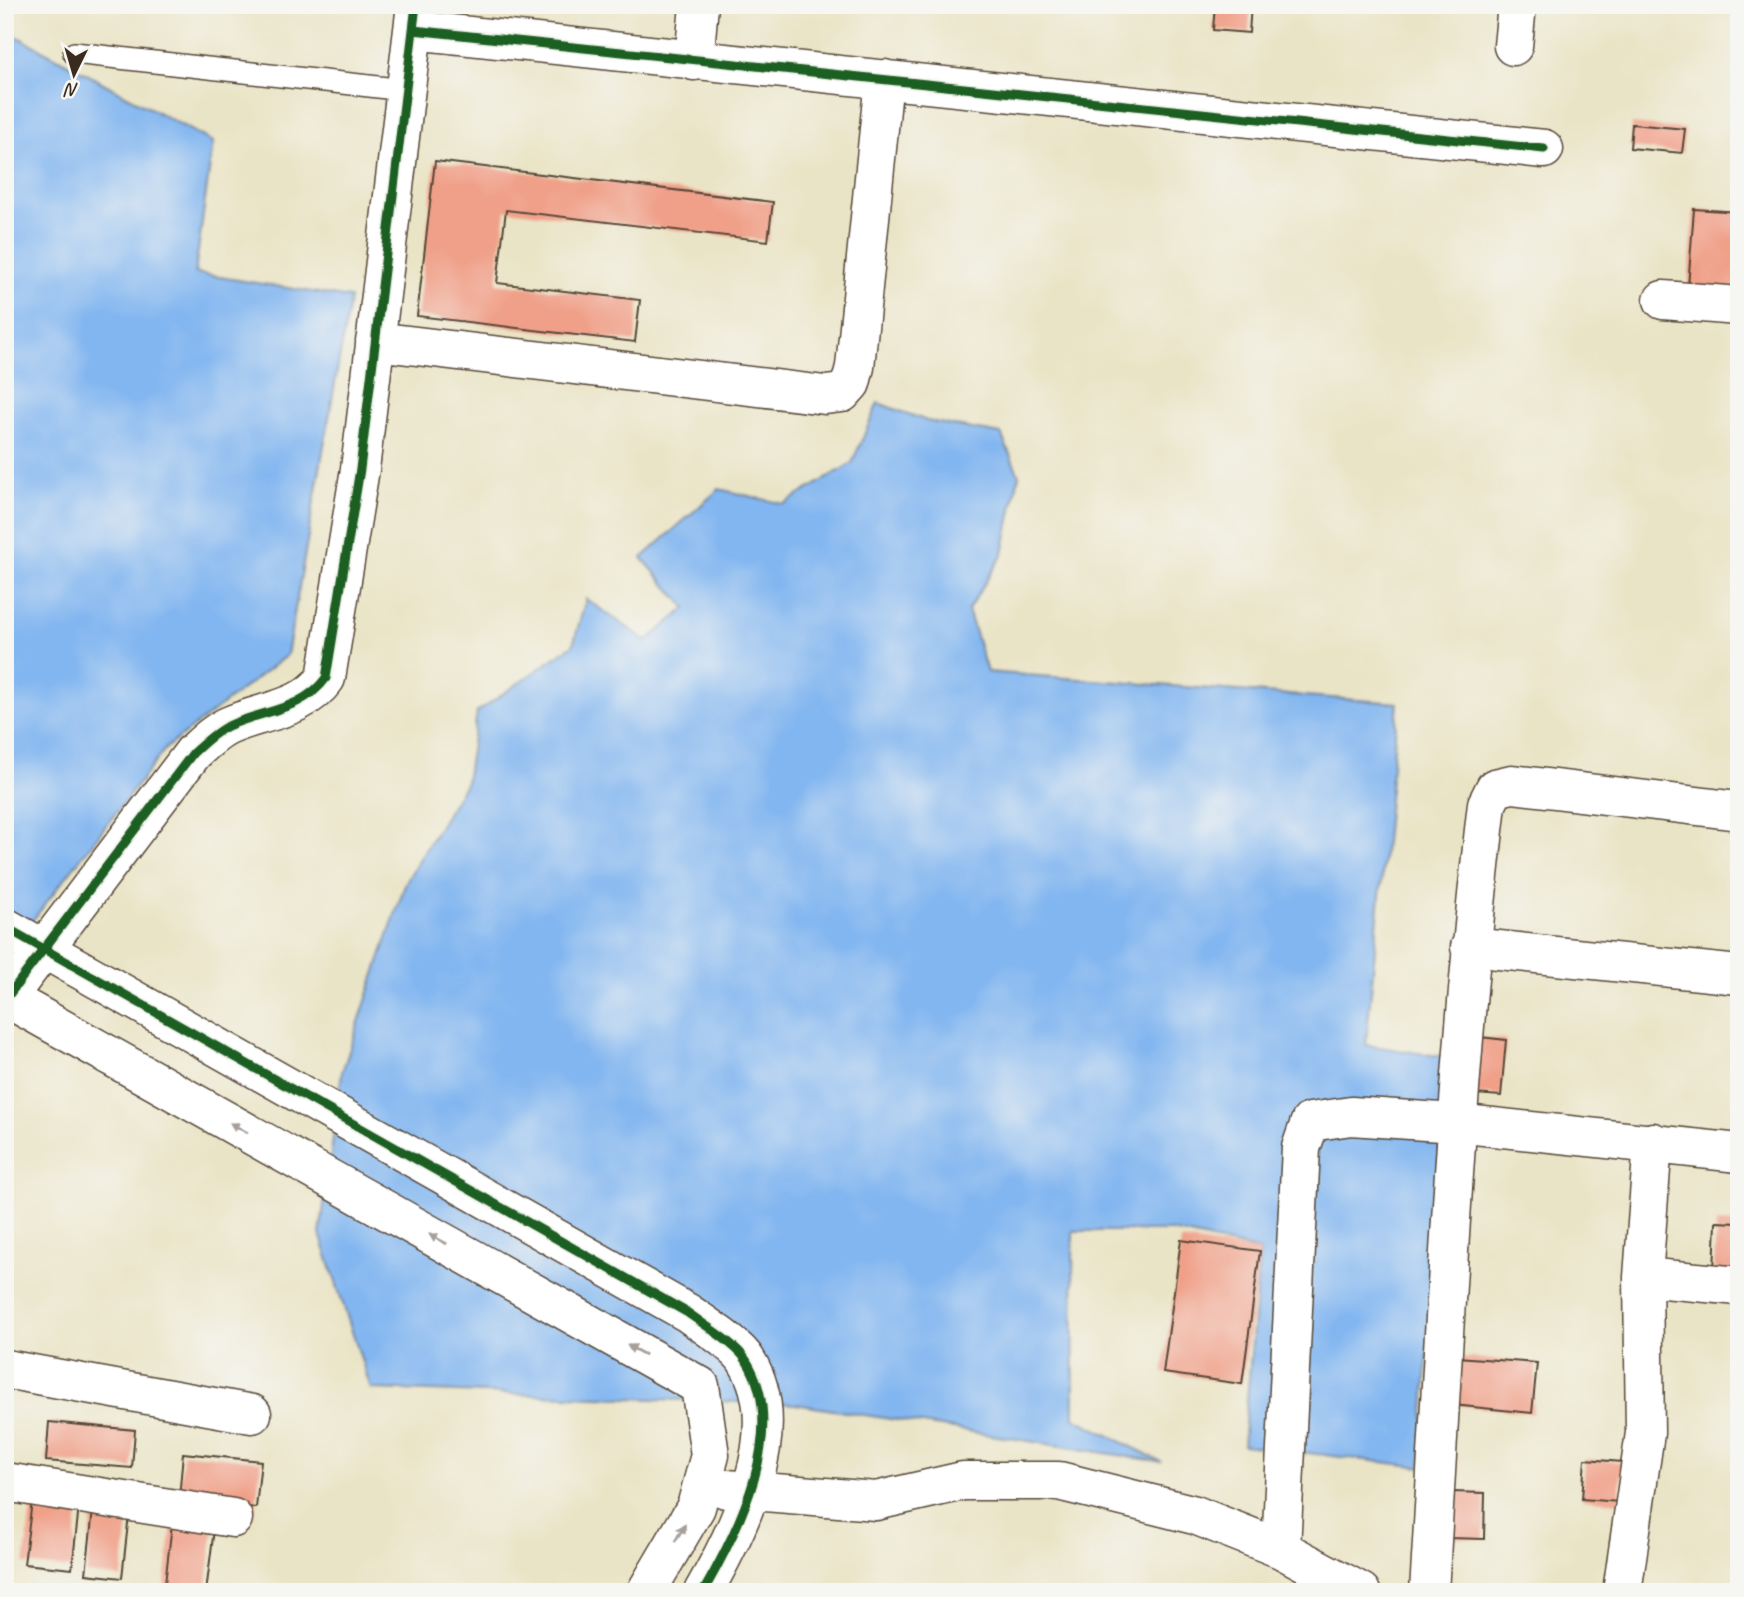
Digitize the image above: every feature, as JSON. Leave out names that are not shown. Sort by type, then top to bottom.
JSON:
[{"type":"street","points":[[694,61],[699,5]]},
{"type":"street","points":[[1513,46],[1517,5]]},
{"type":"street","points":[[646,1592],[696,1507],[702,1486],[710,1455],[700,1386],[6,998],[193,753],[229,726],[297,702],[316,691],[326,678],[360,469],[414,18],[694,61],[1544,149]]},
{"type":"street","points":[[375,341],[825,395],[842,393],[851,383],[855,367],[884,79]]},
{"type":"street","points":[[1663,300],[1739,306]]},
{"type":"street","points":[[1429,1592],[1456,1124],[1470,947],[1487,804],[1495,788],[1512,784],[1739,811]]},
{"type":"street","points":[[5,927],[688,1313],[746,1359],[759,1393],[762,1433],[749,1492],[731,1543],[703,1592]]},
{"type":"street","points":[[1470,947],[1739,975]]},
{"type":"street","points":[[1280,1549],[1303,1136],[1310,1122],[1329,1117],[1456,1124],[1653,1142],[1739,1153]]},
{"type":"street","points":[[1622,1592],[1645,1433],[1643,1277],[1653,1142]]},
{"type":"street","points":[[1643,1277],[1739,1286]]},
{"type":"street","points":[[5,1369],[252,1414]]},
{"type":"street","points":[[702,1486],[876,1501],[962,1481],[1059,1481],[1195,1515],[1280,1549],[1361,1592]]},
{"type":"street","points":[[5,1482],[233,1518]]},
{"type":"lane","points":[[74,53],[405,90]]},
{"type":"water","points":[[5,30],[213,142],[195,273],[350,298],[287,655],[166,748],[5,956]]},
{"type":"water","points":[[878,403],[927,421],[1001,434],[1019,475],[1003,554],[968,610],[987,672],[1398,703],[1366,1045],[1445,1057],[1421,1467],[1243,1445],[1260,1251],[1172,1231],[1073,1231],[1074,1418],[1162,1462],[795,1404],[371,1389],[320,1234],[342,1072],[406,882],[466,782],[477,712],[573,645],[586,599],[647,641],[686,608],[642,558],[719,489],[784,504],[852,463]]},
{"type":"building","points":[[1215,5],[1251,5],[1249,33],[1213,30]]},
{"type":"building","points":[[1632,124],[1685,129],[1682,153],[1630,148]]},
{"type":"building","points":[[435,161],[773,202],[768,241],[506,210],[497,283],[640,300],[635,342],[417,316]]},
{"type":"building","points":[[1694,209],[1739,212],[1739,291],[1688,287]]},
{"type":"building","points":[[1480,1037],[1506,1040],[1501,1096],[1475,1094]]},
{"type":"building","points":[[1716,1222],[1739,1223],[1739,1272],[1714,1272]]},
{"type":"building","points":[[1181,1240],[1260,1251],[1242,1384],[1163,1373]]},
{"type":"building","points":[[1457,1357],[1537,1363],[1532,1413],[1453,1405]]},
{"type":"building","points":[[49,1422],[135,1430],[132,1468],[46,1461]]},
{"type":"building","points":[[183,1453],[261,1461],[256,1508],[179,1499]]},
{"type":"building","points":[[1585,1459],[1622,1462],[1619,1502],[1582,1499]]},
{"type":"building","points":[[1452,1492],[1485,1493],[1484,1539],[1450,1538]]},
{"type":"building","points":[[32,1501],[79,1506],[72,1569],[24,1564]]},
{"type":"building","points":[[93,1510],[129,1514],[122,1578],[86,1574]]},
{"type":"building","points":[[172,1524],[214,1529],[206,1592],[164,1592]]},
{"type":"cycle path","points":[[5,1000],[193,753],[228,726],[294,703],[316,689],[326,678],[360,469],[416,5]]},
{"type":"cycle path","points":[[413,30],[1544,149]]},
{"type":"cycle path","points":[[5,927],[688,1313],[742,1354],[758,1387],[763,1417],[761,1448],[744,1510],[703,1592]]}]
